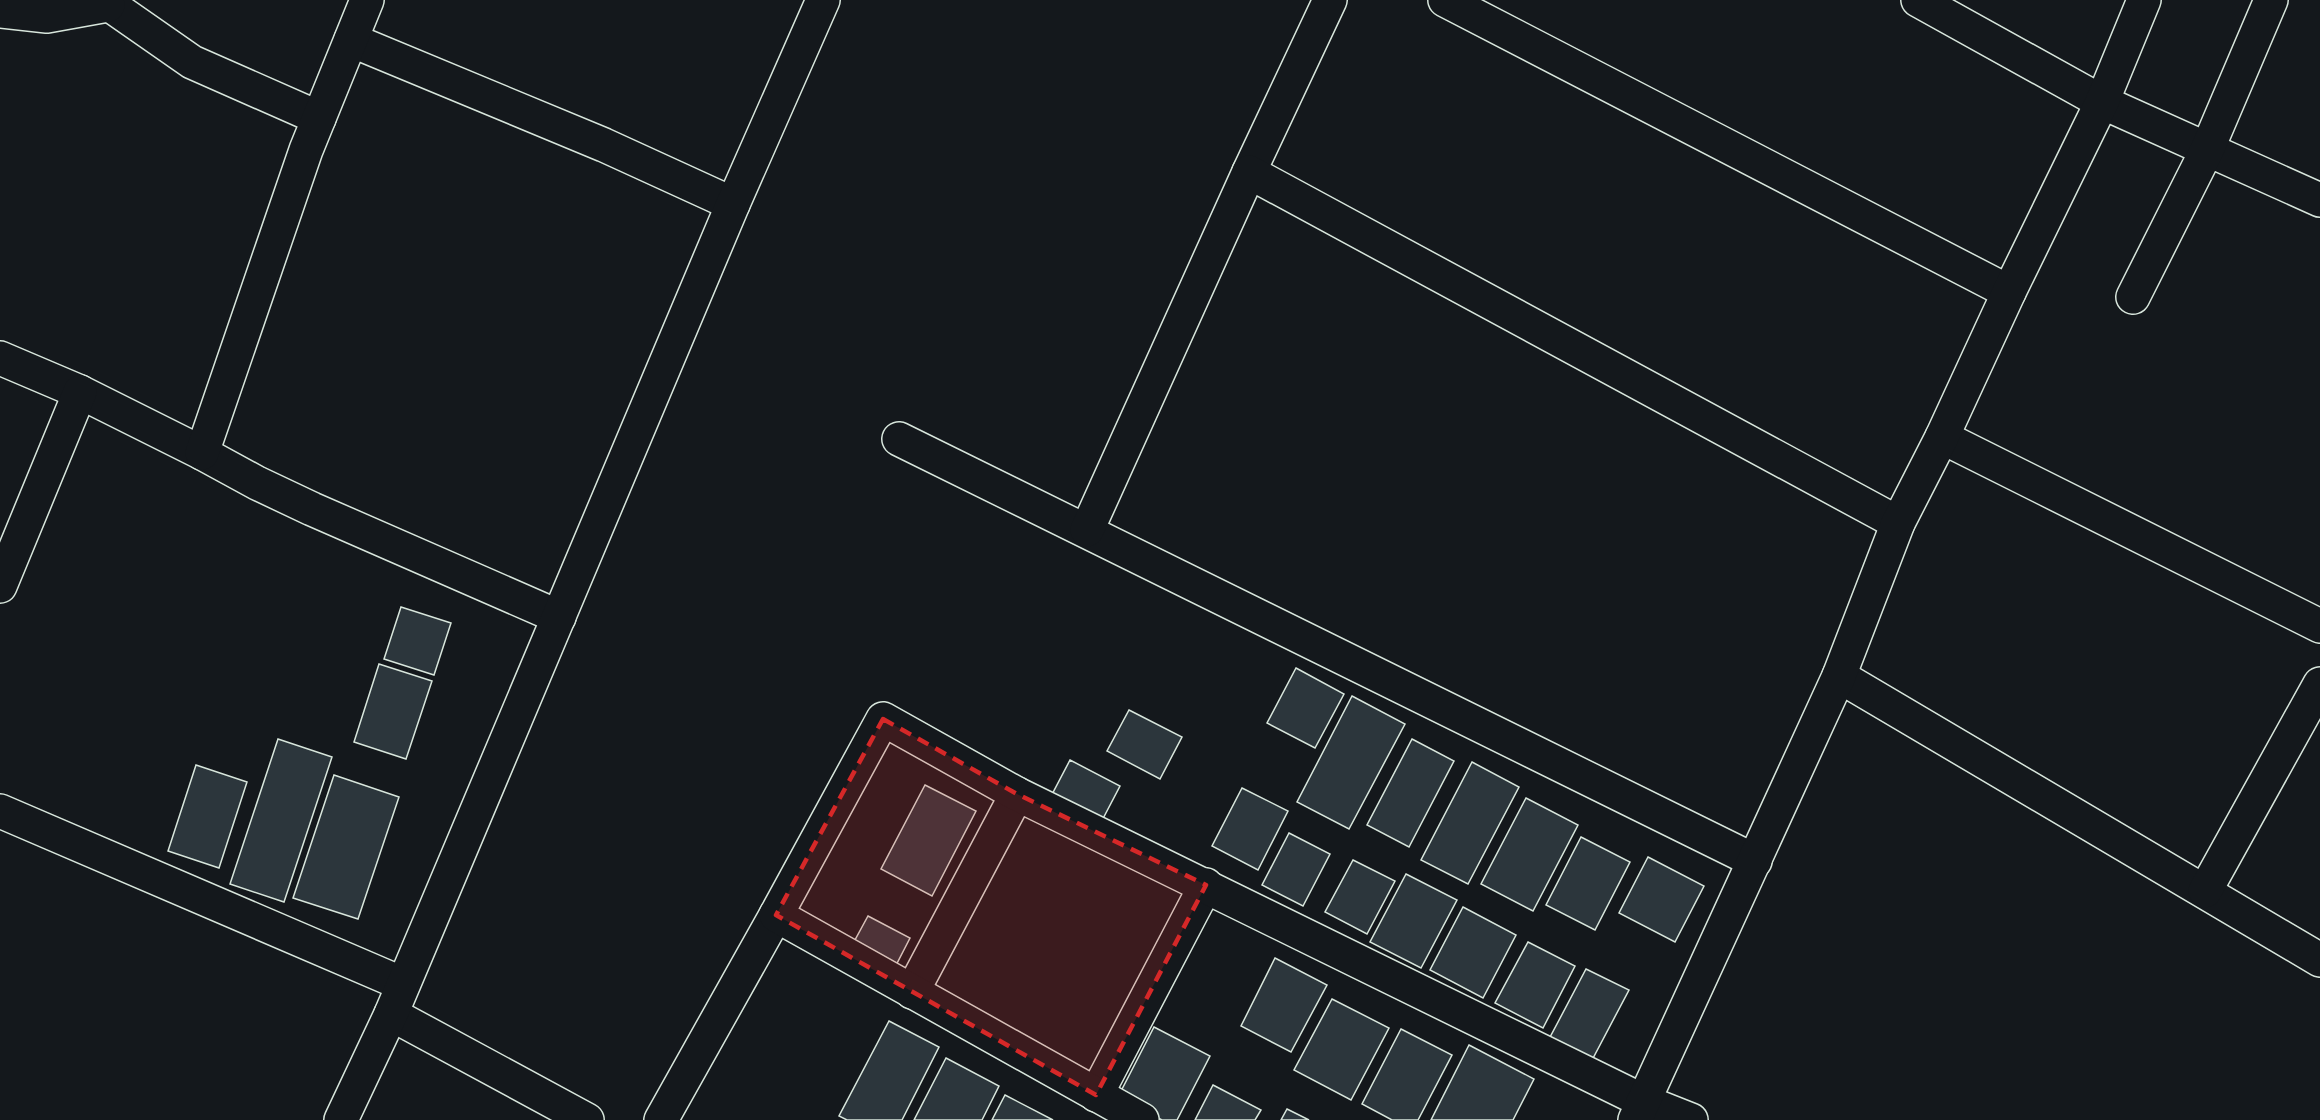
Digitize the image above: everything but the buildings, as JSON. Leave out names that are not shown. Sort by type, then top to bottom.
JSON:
[{"type":"street","points":[[202,453],[306,150],[367,0]]},
{"type":"street","points":[[341,1120],[391,1014],[733,204],[823,0]]},
{"type":"street","points":[[1087,530],[1249,171],[1330,0]]},
{"type":"street","points":[[1445,0],[2009,292]]},
{"type":"street","points":[[1918,0],[2102,102],[2320,200]]},
{"type":"street","points":[[1639,1111],[1839,676],[1898,523],[1942,437],[2009,292],[2102,102],[2144,0]]},
{"type":"street","points":[[2133,297],[2207,150],[2271,0]]},
{"type":"street","points":[[0,11],[47,16],[106,3],[192,62],[320,118]]},
{"type":"street","points":[[351,40],[604,145],[733,204]]},
{"type":"street","points":[[1249,171],[1898,523]]},
{"type":"street","points":[[0,358],[80,392],[257,483],[559,616]]},
{"type":"street","points":[[0,586],[80,392]]},
{"type":"street","points":[[1942,437],[2320,626]]},
{"type":"street","points":[[899,439],[1755,861]]},
{"type":"street","points":[[1839,676],[2320,960]]},
{"type":"street","points":[[2205,891],[2320,684]]},
{"type":"street","points":[[661,1120],[883,719],[1017,794],[1206,885],[1639,1111],[1690,1120]]},
{"type":"street","points":[[912,992],[1017,794]]},
{"type":"street","points":[[0,811],[403,984]]},
{"type":"street","points":[[1096,1095],[1206,885]]},
{"type":"street","points":[[776,915],[1142,1120]]},
{"type":"street","points":[[391,1014],[586,1120]]},
{"type":"highlighted area","points":[[883,719],[1017,794],[1206,885],[1096,1095],[776,915]]}]
